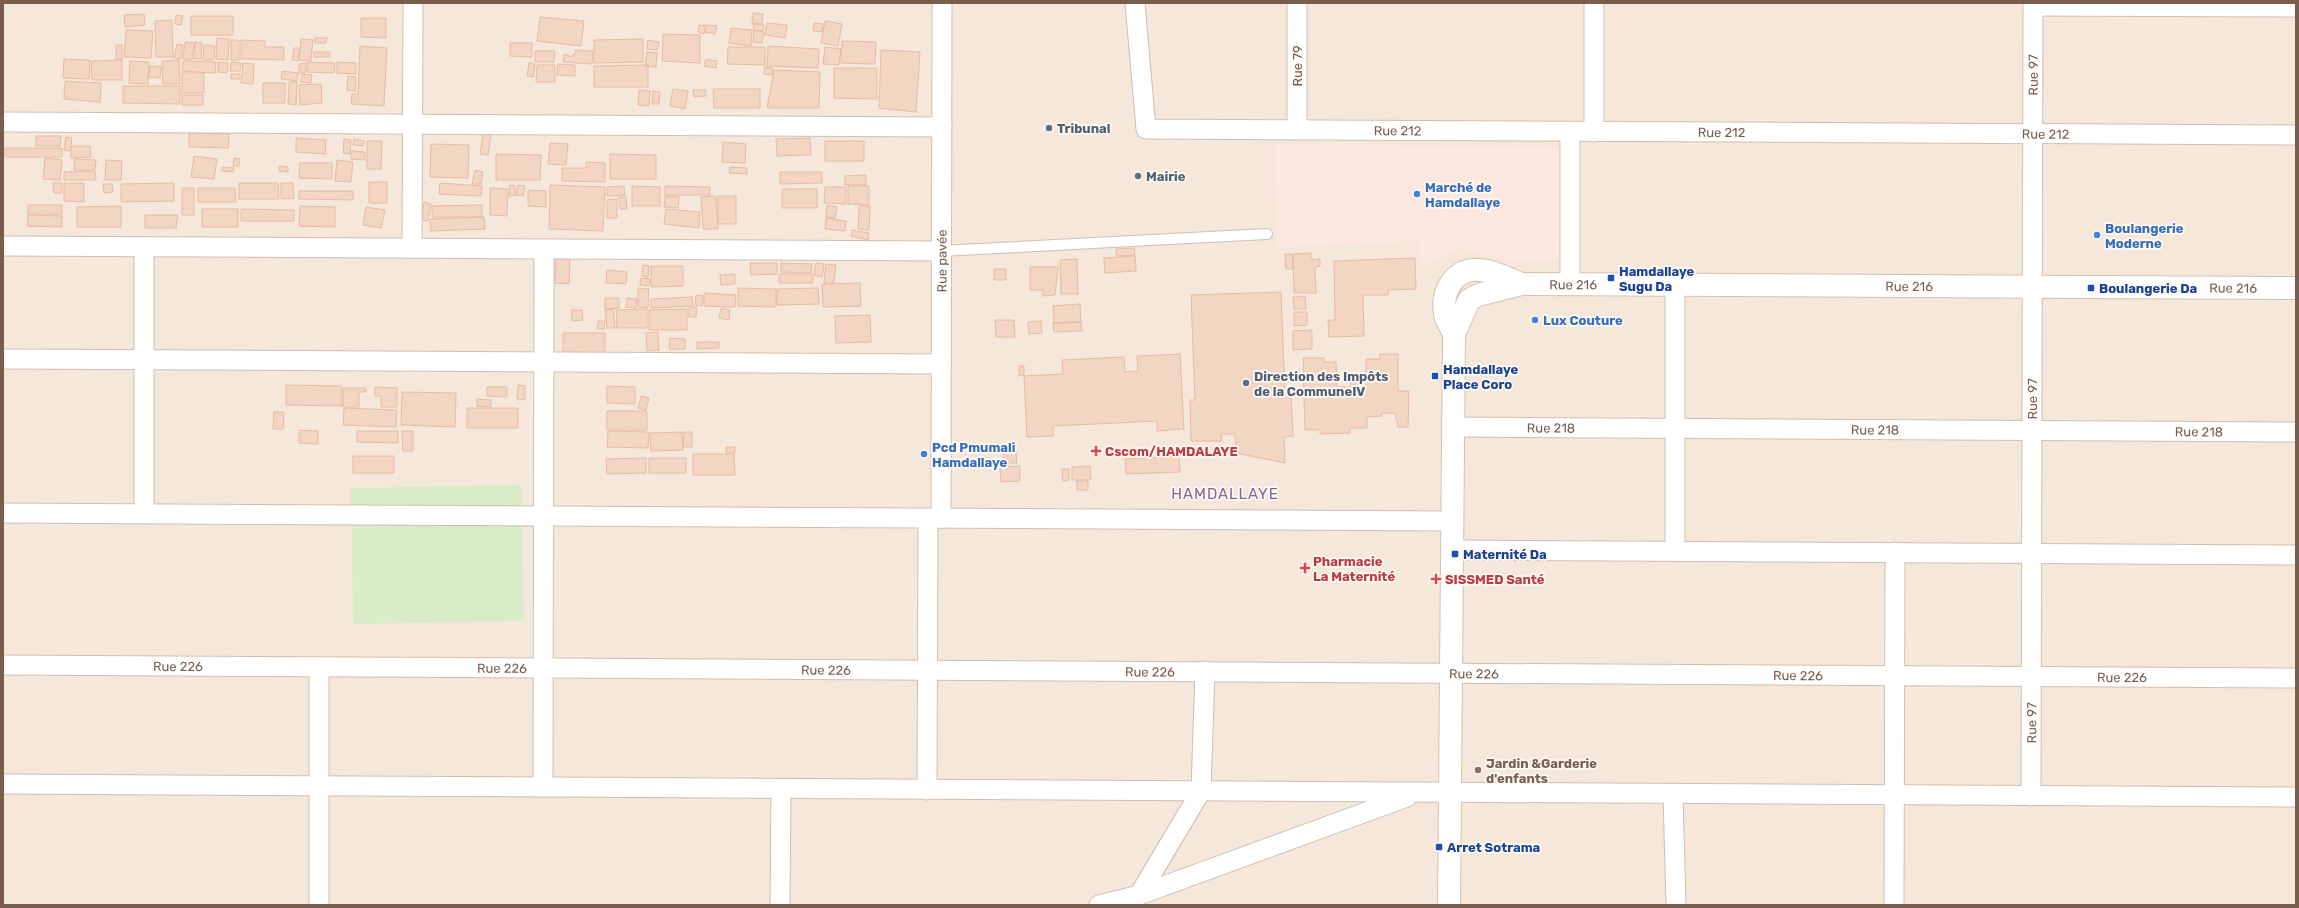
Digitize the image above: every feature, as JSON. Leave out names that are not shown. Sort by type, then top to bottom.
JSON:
[{"type":"street","points":[[412,248],[413,3]]},
{"type":"street","name":"Rue pavée","points":[[927,790],[928,670],[941,364],[942,3]]},
{"type":"street","name":"Rue 212","points":[[1135,3],[1146,129],[2296,136]]},
{"type":"street","name":"Rue 79","points":[[1296,130],[1297,3]]},
{"type":"street","points":[[1594,3],[1594,132]]},
{"type":"street","points":[[2033,4],[2296,7]]},
{"type":"street","name":"Rue 97","points":[[2031,796],[2033,4]]},
{"type":"street","points":[[3,122],[942,127]]},
{"type":"street","points":[[1570,132],[1570,284]]},
{"type":"street","points":[[3,246],[941,251]]},
{"type":"street","points":[[144,246],[144,513]]},
{"type":"street","points":[[543,787],[544,249]]},
{"type":"street","name":"Rue 216","points":[[1454,427],[1454,334],[1469,300],[1478,295],[1521,284],[2296,288]]},
{"type":"street","points":[[1675,284],[1675,551]]},
{"type":"street","points":[[3,359],[941,364]]},
{"type":"street","points":[[1449,905],[1454,427]]},
{"type":"street","name":"Rue 218","points":[[1454,427],[2296,432]]},
{"type":"street","points":[[3,513],[1453,521]]},
{"type":"street","points":[[1453,550],[2296,555]]},
{"type":"street","points":[[1894,905],[1895,552]]},
{"type":"street","name":"Rue 226","points":[[3,665],[2296,678]]},
{"type":"street","points":[[319,667],[319,905]]},
{"type":"street","points":[[1139,895],[1201,791],[1205,672]]},
{"type":"street","points":[[3,784],[2296,797]]},
{"type":"street","points":[[780,905],[781,789]]},
{"type":"street","points":[[1099,905],[1139,895],[1420,792]]},
{"type":"street","points":[[1673,794],[1676,905]]},
{"type":"lane","points":[[941,251],[1267,234]]},
{"type":"shaded area","points":[[3,3],[2296,3],[2296,905],[3,905]]},
{"type":"shaded area","name":"Marché de Hamdallaye","points":[[1274,145],[1560,147],[1559,261],[1512,262],[1459,248],[1420,267],[1418,241],[1277,247]]},
{"type":"green space","points":[[521,485],[524,621],[353,624],[351,488]]},
{"type":"building","points":[[753,13],[763,14],[762,24],[752,23]]},
{"type":"building","points":[[144,14],[145,25],[125,27],[124,15]]},
{"type":"building","points":[[176,15],[183,16],[181,25],[175,24]]},
{"type":"building","points":[[191,16],[233,16],[233,35],[191,35]]},
{"type":"building","points":[[540,17],[584,21],[581,46],[537,41]]},
{"type":"building","points":[[361,18],[386,18],[386,38],[361,37]]},
{"type":"building","points":[[172,20],[173,57],[156,57],[155,21]]},
{"type":"building","points":[[825,21],[842,24],[838,46],[821,43]]},
{"type":"building","points":[[767,23],[787,25],[785,38],[765,35]]},
{"type":"building","points":[[814,23],[823,24],[822,32],[813,31]]},
{"type":"building","points":[[754,24],[764,25],[763,31],[753,30]]},
{"type":"building","points":[[699,25],[706,26],[704,34],[698,32]]},
{"type":"building","points":[[706,25],[717,26],[715,34],[705,32]]},
{"type":"building","points":[[731,28],[752,30],[751,46],[729,43]]},
{"type":"building","points":[[126,30],[153,31],[151,58],[124,57]]},
{"type":"building","points":[[754,30],[764,32],[762,43],[753,42]]},
{"type":"building","points":[[663,34],[700,35],[700,63],[662,61]]},
{"type":"building","points":[[217,38],[229,39],[228,60],[216,59]]},
{"type":"building","points":[[315,38],[327,38],[326,43],[315,43]]},
{"type":"building","points":[[301,39],[313,40],[311,61],[299,60]]},
{"type":"building","points":[[643,39],[643,62],[594,63],[594,40]]},
{"type":"building","points":[[231,40],[239,40],[239,60],[231,60]]},
{"type":"building","points":[[241,40],[265,41],[265,47],[284,47],[284,60],[241,59]]},
{"type":"building","points":[[648,40],[659,42],[657,50],[647,49]]},
{"type":"building","points":[[842,41],[876,42],[875,64],[841,63]]},
{"type":"building","points":[[185,42],[194,43],[192,60],[183,59]]},
{"type":"building","points":[[195,42],[202,43],[201,59],[194,59]]},
{"type":"building","points":[[510,43],[532,43],[532,57],[510,56]]},
{"type":"building","points":[[177,44],[183,45],[181,59],[174,58]]},
{"type":"building","points":[[116,45],[122,45],[122,59],[116,59]]},
{"type":"building","points":[[204,45],[215,46],[214,60],[203,60]]},
{"type":"building","points":[[360,46],[387,48],[384,106],[351,104],[352,94],[358,94]]},
{"type":"building","points":[[768,46],[819,49],[818,68],[767,66]]},
{"type":"building","points":[[728,47],[765,47],[765,65],[727,64]]},
{"type":"building","points":[[825,47],[841,49],[839,65],[823,64]]},
{"type":"building","points":[[294,48],[300,48],[298,61],[292,60]]},
{"type":"building","points":[[575,50],[593,51],[592,64],[563,62],[564,54],[572,57],[572,55],[575,55]]},
{"type":"building","points":[[881,50],[920,52],[916,112],[879,108]]},
{"type":"building","points":[[535,51],[555,51],[554,62],[535,62]]},
{"type":"building","points":[[314,52],[330,52],[330,57],[314,57]]},
{"type":"building","points":[[647,52],[657,53],[656,67],[645,66]]},
{"type":"building","points":[[64,59],[90,60],[89,79],[63,78]]},
{"type":"building","points":[[706,59],[717,61],[716,68],[704,66]]},
{"type":"building","points":[[122,60],[122,80],[92,80],[91,61]]},
{"type":"building","points":[[179,60],[180,84],[163,84],[162,61]]},
{"type":"building","points":[[130,61],[149,62],[148,84],[129,83]]},
{"type":"building","points":[[183,61],[216,62],[215,73],[182,71]]},
{"type":"building","points":[[218,62],[228,63],[227,73],[218,72]]},
{"type":"building","points":[[231,62],[241,63],[240,71],[230,71]]},
{"type":"building","points":[[307,62],[335,63],[334,73],[307,72]]},
{"type":"building","points":[[337,62],[356,63],[356,74],[337,73]]},
{"type":"building","points":[[243,63],[254,64],[253,84],[241,83]]},
{"type":"building","points":[[306,63],[305,73],[299,73],[299,64]]},
{"type":"building","points":[[529,63],[535,64],[533,77],[527,76]]},
{"type":"building","points":[[558,64],[575,65],[575,76],[557,75]]},
{"type":"building","points":[[537,65],[555,65],[555,82],[536,82]]},
{"type":"building","points":[[648,65],[648,87],[594,87],[594,66]]},
{"type":"building","points":[[150,66],[161,67],[160,78],[149,77]]},
{"type":"building","points":[[765,67],[773,68],[772,75],[764,74]]},
{"type":"building","points":[[834,68],[877,68],[877,99],[834,98]]},
{"type":"building","points":[[774,70],[820,72],[819,108],[767,108]]},
{"type":"building","points":[[282,71],[298,73],[297,81],[281,79]]},
{"type":"building","points":[[182,73],[204,73],[204,93],[182,93]]},
{"type":"building","points":[[231,74],[240,74],[240,79],[231,79]]},
{"type":"building","points":[[302,74],[312,75],[311,83],[301,82]]},
{"type":"building","points":[[348,76],[356,77],[355,91],[347,90]]},
{"type":"building","points":[[65,81],[101,83],[100,102],[64,99]]},
{"type":"building","points":[[289,82],[297,82],[296,105],[288,104]]},
{"type":"building","points":[[263,83],[285,83],[285,103],[263,103]]},
{"type":"building","points":[[321,84],[322,103],[300,105],[299,85]]},
{"type":"building","points":[[123,86],[180,86],[180,104],[123,103]]},
{"type":"building","points":[[673,89],[688,91],[685,109],[670,106]]},
{"type":"building","points":[[713,89],[760,89],[760,108],[714,108]]},
{"type":"building","points":[[639,90],[650,91],[649,106],[638,105]]},
{"type":"building","points":[[693,90],[705,90],[706,96],[694,97]]},
{"type":"building","points":[[653,91],[660,92],[659,104],[652,104]]},
{"type":"building","points":[[182,95],[203,95],[203,105],[182,105]]},
{"type":"building","points":[[189,133],[229,134],[228,148],[189,147]]},
{"type":"building","points":[[483,133],[491,134],[488,155],[480,154]]},
{"type":"building","points":[[36,136],[61,136],[60,146],[36,146]]},
{"type":"building","points":[[66,137],[72,138],[70,151],[64,150]]},
{"type":"building","points":[[296,138],[326,140],[325,154],[296,152]]},
{"type":"building","points":[[810,138],[811,155],[777,156],[776,139]]},
{"type":"building","points":[[344,139],[351,140],[350,154],[343,153]]},
{"type":"building","points":[[354,139],[364,141],[363,146],[353,145]]},
{"type":"building","points":[[367,141],[382,141],[381,169],[367,169]]},
{"type":"building","points":[[825,141],[864,141],[864,161],[825,161]]},
{"type":"building","points":[[723,142],[746,144],[745,163],[722,162]]},
{"type":"building","points":[[550,143],[568,144],[566,165],[548,164]]},
{"type":"building","points":[[431,144],[469,145],[468,178],[430,177]]},
{"type":"building","points":[[71,146],[90,146],[91,157],[71,158]]},
{"type":"building","points":[[5,148],[62,148],[62,157],[5,157]]},
{"type":"building","points":[[351,151],[365,152],[365,160],[351,159]]},
{"type":"building","points":[[496,154],[541,155],[540,180],[496,180]]},
{"type":"building","points":[[610,154],[656,155],[656,179],[610,179]]},
{"type":"building","points":[[194,156],[217,159],[214,179],[191,177]]},
{"type":"building","points":[[45,158],[62,160],[60,180],[43,179]]},
{"type":"building","points":[[234,158],[240,159],[239,166],[233,166]]},
{"type":"building","points":[[75,159],[96,160],[95,170],[74,170]]},
{"type":"building","points":[[106,160],[122,161],[121,180],[105,180]]},
{"type":"building","points":[[337,160],[353,162],[351,182],[335,181]]},
{"type":"building","points":[[586,162],[605,163],[605,182],[562,181],[562,168],[586,168]]},
{"type":"building","points":[[300,163],[332,163],[332,179],[299,178]]},
{"type":"building","points":[[279,166],[288,167],[288,172],[279,171]]},
{"type":"building","points":[[222,167],[234,168],[234,172],[222,171]]},
{"type":"building","points":[[730,167],[747,168],[747,174],[729,173]]},
{"type":"building","points":[[475,170],[483,172],[481,184],[472,184]]},
{"type":"building","points":[[95,171],[96,180],[64,180],[64,172]]},
{"type":"building","points":[[780,172],[822,172],[822,183],[780,184]]},
{"type":"building","points":[[866,175],[866,185],[845,185],[845,176]]},
{"type":"building","points":[[369,182],[387,182],[387,203],[369,203]]},
{"type":"building","points":[[53,183],[62,183],[62,193],[54,193]]},
{"type":"building","points":[[64,183],[84,183],[84,202],[64,201]]},
{"type":"building","points":[[174,183],[174,201],[121,202],[121,184]]},
{"type":"building","points":[[239,183],[278,183],[279,199],[239,199]]},
{"type":"building","points":[[281,183],[293,183],[294,198],[281,199]]},
{"type":"building","points":[[440,183],[482,186],[481,196],[439,194]]},
{"type":"building","points":[[103,184],[112,184],[113,192],[104,193]]},
{"type":"building","points":[[510,185],[515,186],[515,196],[509,196]]},
{"type":"building","points":[[518,185],[525,186],[523,196],[516,195]]},
{"type":"building","points":[[550,185],[605,187],[603,231],[549,229]]},
{"type":"building","points":[[624,186],[625,195],[607,196],[607,187]]},
{"type":"building","points":[[632,186],[660,187],[660,206],[632,206]]},
{"type":"building","points":[[665,186],[710,187],[710,195],[665,195]]},
{"type":"building","points":[[848,186],[869,186],[869,205],[848,204]]},
{"type":"building","points":[[825,187],[846,187],[846,204],[824,203]]},
{"type":"building","points":[[182,188],[194,188],[194,215],[182,215]]},
{"type":"building","points":[[198,188],[235,188],[236,202],[198,202]]},
{"type":"building","points":[[490,188],[508,189],[507,216],[490,215]]},
{"type":"building","points":[[782,189],[817,189],[817,208],[782,208]]},
{"type":"building","points":[[528,190],[546,191],[546,207],[528,206]]},
{"type":"building","points":[[299,191],[353,191],[353,200],[299,199]]},
{"type":"building","points":[[665,196],[679,197],[678,208],[664,207]]},
{"type":"building","points":[[716,196],[718,229],[703,229],[701,197]]},
{"type":"building","points":[[718,196],[736,196],[736,224],[718,224]]},
{"type":"building","points":[[619,197],[626,197],[627,209],[620,209]]},
{"type":"building","points":[[617,199],[617,218],[607,218],[607,200]]},
{"type":"building","points":[[424,202],[431,204],[428,221],[421,220]]},
{"type":"building","points":[[28,205],[62,205],[62,214],[28,214]]},
{"type":"building","points":[[482,205],[482,217],[432,217],[432,206]]},
{"type":"building","points":[[827,205],[837,207],[835,218],[826,217]]},
{"type":"building","points":[[121,206],[121,227],[77,227],[77,207]]},
{"type":"building","points":[[300,206],[335,207],[335,227],[299,226]]},
{"type":"building","points":[[859,206],[870,206],[869,230],[858,229]]},
{"type":"building","points":[[366,207],[385,210],[381,228],[363,225]]},
{"type":"building","points":[[202,209],[238,209],[238,227],[202,227]]},
{"type":"building","points":[[241,209],[294,210],[294,221],[241,221]]},
{"type":"building","points":[[666,209],[700,212],[699,228],[664,224]]},
{"type":"building","points":[[28,215],[62,216],[62,227],[27,226]]},
{"type":"building","points":[[145,215],[178,215],[176,228],[145,228]]},
{"type":"building","points":[[484,217],[485,229],[431,231],[430,219]]},
{"type":"building","points":[[826,218],[846,221],[845,231],[825,229]]},
{"type":"building","points":[[852,230],[869,233],[868,240],[851,236]]},
{"type":"building","points":[[1134,248],[1135,255],[1116,256],[1116,249]]},
{"type":"building","points":[[1311,253],[1311,260],[1320,259],[1320,266],[1315,267],[1316,293],[1294,293],[1293,254]]},
{"type":"building","points":[[1285,254],[1292,254],[1293,269],[1286,269]]},
{"type":"building","points":[[1135,256],[1136,271],[1105,273],[1104,258]]},
{"type":"building","points":[[1415,258],[1416,289],[1388,290],[1388,295],[1363,295],[1364,336],[1329,337],[1328,320],[1335,320],[1334,261]]},
{"type":"building","points":[[556,259],[570,259],[569,284],[555,283]]},
{"type":"building","points":[[1077,259],[1078,294],[1061,294],[1060,260]]},
{"type":"building","points":[[750,263],[777,263],[777,274],[751,275]]},
{"type":"building","points":[[781,263],[812,264],[811,273],[781,272]]},
{"type":"building","points":[[816,263],[824,264],[822,277],[814,275]]},
{"type":"building","points":[[826,264],[836,265],[834,283],[824,283]]},
{"type":"building","points":[[643,265],[649,266],[648,277],[642,276]]},
{"type":"building","points":[[651,266],[683,266],[683,286],[651,287]]},
{"type":"building","points":[[1030,267],[1058,267],[1055,295],[1043,296],[1043,290],[1030,290]]},
{"type":"building","points":[[994,269],[1006,269],[1006,280],[994,280]]},
{"type":"building","points":[[607,270],[627,272],[626,284],[606,283]]},
{"type":"building","points":[[735,274],[735,284],[721,285],[720,275]]},
{"type":"building","points":[[779,274],[813,274],[813,283],[779,283]]},
{"type":"building","points":[[641,278],[650,279],[649,286],[640,285]]},
{"type":"building","points":[[860,283],[861,306],[823,307],[822,284]]},
{"type":"building","points":[[638,288],[649,289],[648,308],[638,307]]},
{"type":"building","points":[[738,288],[776,289],[776,307],[738,306]]},
{"type":"building","points":[[818,288],[819,304],[777,305],[777,289]]},
{"type":"building","points":[[1281,292],[1285,395],[1291,395],[1293,436],[1284,437],[1285,463],[1236,453],[1235,434],[1221,434],[1222,441],[1191,441],[1190,400],[1195,400],[1191,295]]},
{"type":"building","points":[[704,293],[736,295],[735,307],[704,306]]},
{"type":"building","points":[[696,295],[703,296],[702,306],[695,305]]},
{"type":"building","points":[[1305,296],[1306,309],[1294,309],[1293,297]]},
{"type":"building","points":[[692,297],[693,306],[651,308],[651,299]]},
{"type":"building","points":[[605,298],[619,298],[619,308],[605,309]]},
{"type":"building","points":[[627,298],[637,299],[636,308],[626,307]]},
{"type":"building","points":[[1080,304],[1081,322],[1054,323],[1053,306]]},
{"type":"building","points":[[689,307],[697,307],[696,317],[689,317]]},
{"type":"building","points":[[721,308],[730,310],[729,320],[719,318]]},
{"type":"building","points":[[613,309],[615,328],[607,328],[605,310]]},
{"type":"building","points":[[647,309],[647,328],[617,328],[616,310]]},
{"type":"building","points":[[687,309],[687,330],[649,330],[649,310]]},
{"type":"building","points":[[571,310],[582,310],[583,320],[572,321]]},
{"type":"building","points":[[1294,312],[1307,312],[1307,325],[1294,326]]},
{"type":"building","points":[[870,315],[871,342],[836,343],[835,316]]},
{"type":"building","points":[[995,320],[1014,320],[1015,337],[996,337]]},
{"type":"building","points":[[598,321],[605,321],[604,329],[597,329]]},
{"type":"building","points":[[1041,321],[1042,333],[1029,334],[1028,322]]},
{"type":"building","points":[[1081,322],[1082,331],[1054,332],[1053,323]]},
{"type":"building","points":[[1312,330],[1312,349],[1293,350],[1293,331]]},
{"type":"building","points":[[658,332],[659,350],[647,351],[646,333]]},
{"type":"building","points":[[563,333],[605,333],[605,353],[563,352]]},
{"type":"building","points":[[670,338],[685,339],[685,349],[669,349]]},
{"type":"building","points":[[697,342],[719,342],[719,348],[697,349]]},
{"type":"building","points":[[1180,354],[1184,429],[1157,431],[1157,421],[1053,426],[1053,436],[1027,437],[1024,376],[1063,374],[1062,360],[1124,357],[1125,372],[1138,371],[1137,356]]},
{"type":"building","points":[[1380,354],[1398,354],[1398,391],[1409,391],[1408,427],[1398,427],[1395,413],[1382,413],[1382,416],[1367,417],[1367,428],[1350,428],[1350,433],[1320,434],[1320,430],[1305,430],[1303,358],[1324,358],[1324,362],[1336,362],[1337,387],[1351,387],[1351,382],[1366,381],[1366,359],[1380,359]]},
{"type":"building","points":[[1019,366],[1024,366],[1024,375],[1019,376]]},
{"type":"building","points":[[286,385],[342,386],[342,406],[286,405]]},
{"type":"building","points":[[518,385],[525,386],[525,400],[517,399]]},
{"type":"building","points":[[607,386],[635,387],[635,404],[607,403]]},
{"type":"building","points":[[375,387],[397,388],[397,407],[381,407],[381,396],[375,396]]},
{"type":"building","points":[[487,387],[507,387],[507,397],[487,396]]},
{"type":"building","points":[[343,388],[366,388],[366,392],[359,392],[359,407],[343,407]]},
{"type":"building","points":[[402,392],[456,393],[455,427],[401,425]]},
{"type":"building","points":[[641,396],[649,398],[646,410],[638,408]]},
{"type":"building","points":[[477,399],[491,400],[491,407],[477,406]]},
{"type":"building","points":[[344,408],[397,410],[396,427],[343,425]]},
{"type":"building","points":[[467,408],[518,408],[518,428],[467,428]]},
{"type":"building","points":[[607,411],[647,411],[647,430],[607,430]]},
{"type":"building","points":[[274,412],[284,412],[283,429],[273,429]]},
{"type":"building","points":[[299,430],[318,431],[318,444],[299,443]]},
{"type":"building","points":[[357,431],[398,431],[398,443],[357,442]]},
{"type":"building","points":[[402,431],[413,431],[413,451],[403,451]]},
{"type":"building","points":[[608,431],[649,432],[648,448],[607,447]]},
{"type":"building","points":[[682,432],[683,450],[651,451],[650,433]]},
{"type":"building","points":[[684,432],[692,432],[692,447],[683,447]]},
{"type":"building","points":[[726,447],[735,447],[735,453],[726,453]]},
{"type":"building","points":[[1016,452],[1017,463],[1004,463],[1003,453]]},
{"type":"building","points":[[693,454],[734,454],[735,475],[693,475]]},
{"type":"building","points":[[353,456],[394,456],[394,473],[353,473]]},
{"type":"building","points":[[1179,456],[1180,472],[1126,474],[1125,459]]},
{"type":"building","points":[[646,458],[646,473],[607,474],[606,459]]},
{"type":"building","points":[[649,458],[686,458],[686,473],[649,473]]},
{"type":"building","points":[[1020,466],[1020,481],[1001,482],[1000,467]]},
{"type":"building","points":[[1090,466],[1091,480],[1072,480],[1072,467]]},
{"type":"building","points":[[1062,469],[1069,469],[1069,480],[1063,481]]},
{"type":"building","points":[[1077,481],[1088,481],[1088,490],[1077,490]]},
{"type":"place","name":"Tribunal","points":[[1049,128]]},
{"type":"place","name":"Mairie","points":[[1138,176]]},
{"type":"place","name":"Marché de Hamdallaye","points":[[1417,194]]},
{"type":"place","name":"Boulangerie Moderne","points":[[2097,235]]},
{"type":"place","name":"Hamdallaye Sugu Da","points":[[1611,278]]},
{"type":"place","name":"Boulangerie Da","points":[[2091,288]]},
{"type":"place","name":"Lux Couture","points":[[1535,320]]},
{"type":"place","name":"Hamdallaye Place Coro","points":[[1435,376]]},
{"type":"place","name":"Direction des Impôts de la CommuneIV","points":[[1246,383]]},
{"type":"place","name":"Cscom/HAMDALAYE","points":[[1096,451]]},
{"type":"place","name":"Pcd Pmumali Hamdallaye","points":[[924,454]]},
{"type":"place","name":"Maternité Da","points":[[1455,554]]},
{"type":"place","name":"Pharmacie La Maternité","points":[[1305,568]]},
{"type":"place","name":"SISSMED Santé","points":[[1436,579]]},
{"type":"place","name":"Jardin &Garderie d'enfants","points":[[1478,770]]},
{"type":"place","name":"Arret Sotrama","points":[[1439,847]]},
{"type":"district","name":"HAMDALLAYE","points":[[1225,494]]}]
